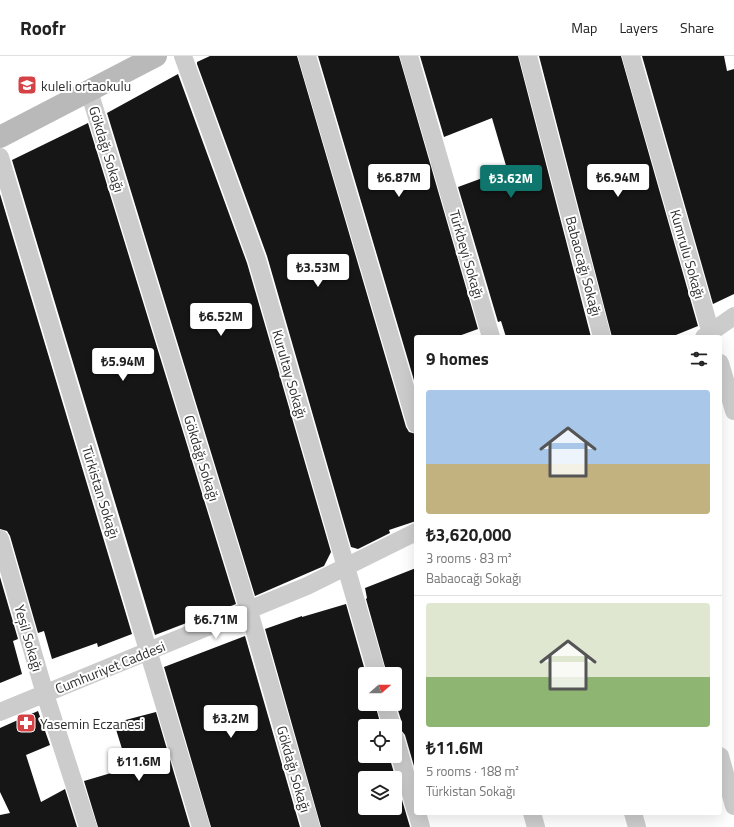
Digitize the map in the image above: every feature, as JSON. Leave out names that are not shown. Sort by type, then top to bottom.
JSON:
[{"type":"main road","points":[[0,137],[156,56]]},
{"type":"street","name":"Kurultay Sokağı","points":[[184,56],[257,260],[375,667]]},
{"type":"street","points":[[307,56],[414,417]]},
{"type":"street","name":"Türkbeyi Sokağı","points":[[409,56],[491,335]]},
{"type":"street","name":"Babaocağı Sokağı","points":[[528,56],[601,335]]},
{"type":"street","name":"Kumrulu Sokağı","points":[[631,56],[709,335]]},
{"type":"street","name":"Gökdağı Sokağı","points":[[89,91],[249,611],[310,827]]},
{"type":"street","name":"Türkistan Sokağı","points":[[0,157],[201,827]]},
{"type":"street","points":[[709,335],[734,316]]},
{"type":"street","points":[[722,370],[734,411]]},
{"type":"street","name":"Cumhuriyet Caddesi","points":[[0,712],[249,611],[346,568],[414,533]]},
{"type":"street","name":"Yeşil Sokağı","points":[[0,539],[45,694],[88,827]]},
{"type":"street","points":[[402,763],[414,805]]},
{"type":"street","points":[[722,763],[734,806]]},
{"type":"street","points":[[417,815],[421,827]]},
{"type":"street","points":[[533,815],[536,827]]},
{"type":"street","points":[[634,815],[637,827]]},
{"type":"building","points":[[210,56],[297,56],[406,427],[409,432],[414,433],[414,522],[389,530],[390,533],[358,549],[351,547],[267,256],[197,62]]},
{"type":"building","points":[[318,56],[399,56],[478,329],[462,335],[414,335],[414,380]]},
{"type":"building","points":[[420,56],[518,56],[590,335],[505,335],[501,321],[498,322],[458,187],[507,169],[492,118],[444,137]]},
{"type":"building","points":[[539,56],[621,56],[698,326],[676,335],[611,335]]},
{"type":"building","points":[[642,56],[724,56],[727,71],[734,69],[734,294],[713,304]]},
{"type":"building","points":[[178,74],[247,263],[331,552],[324,566],[255,596],[107,113]]},
{"type":"building","points":[[88,123],[236,604],[155,635],[12,160]]},
{"type":"building","points":[[0,194],[132,634],[98,647],[97,643],[52,659],[44,631],[38,633],[10,536],[7,531],[0,529]]},
{"type":"building","points":[[414,569],[414,766],[405,735],[402,731],[402,719],[398,711],[402,711],[402,667],[385,667],[366,599],[365,588]]},
{"type":"building","points":[[0,577],[18,639],[13,641],[22,674],[0,683]]},
{"type":"building","points":[[346,604],[364,667],[358,667],[358,711],[377,711],[379,719],[358,719],[358,763],[391,763],[393,771],[358,771],[358,815],[402,815],[402,800],[410,827],[321,827],[265,629],[302,616]]},
{"type":"building","points":[[245,636],[300,827],[211,827],[164,667]]},
{"type":"building","points":[[38,711],[50,745],[26,755],[41,802],[65,789],[77,827],[0,827],[0,815],[10,813],[0,792],[0,728]]},
{"type":"building","points":[[156,712],[190,827],[98,827],[84,781],[128,768],[114,723]]},
{"type":"place","name":"kuleli ortaokulu","points":[[27,85]]},
{"type":"place","name":"Yasemin Eczanesi","points":[[26,723]]}]
